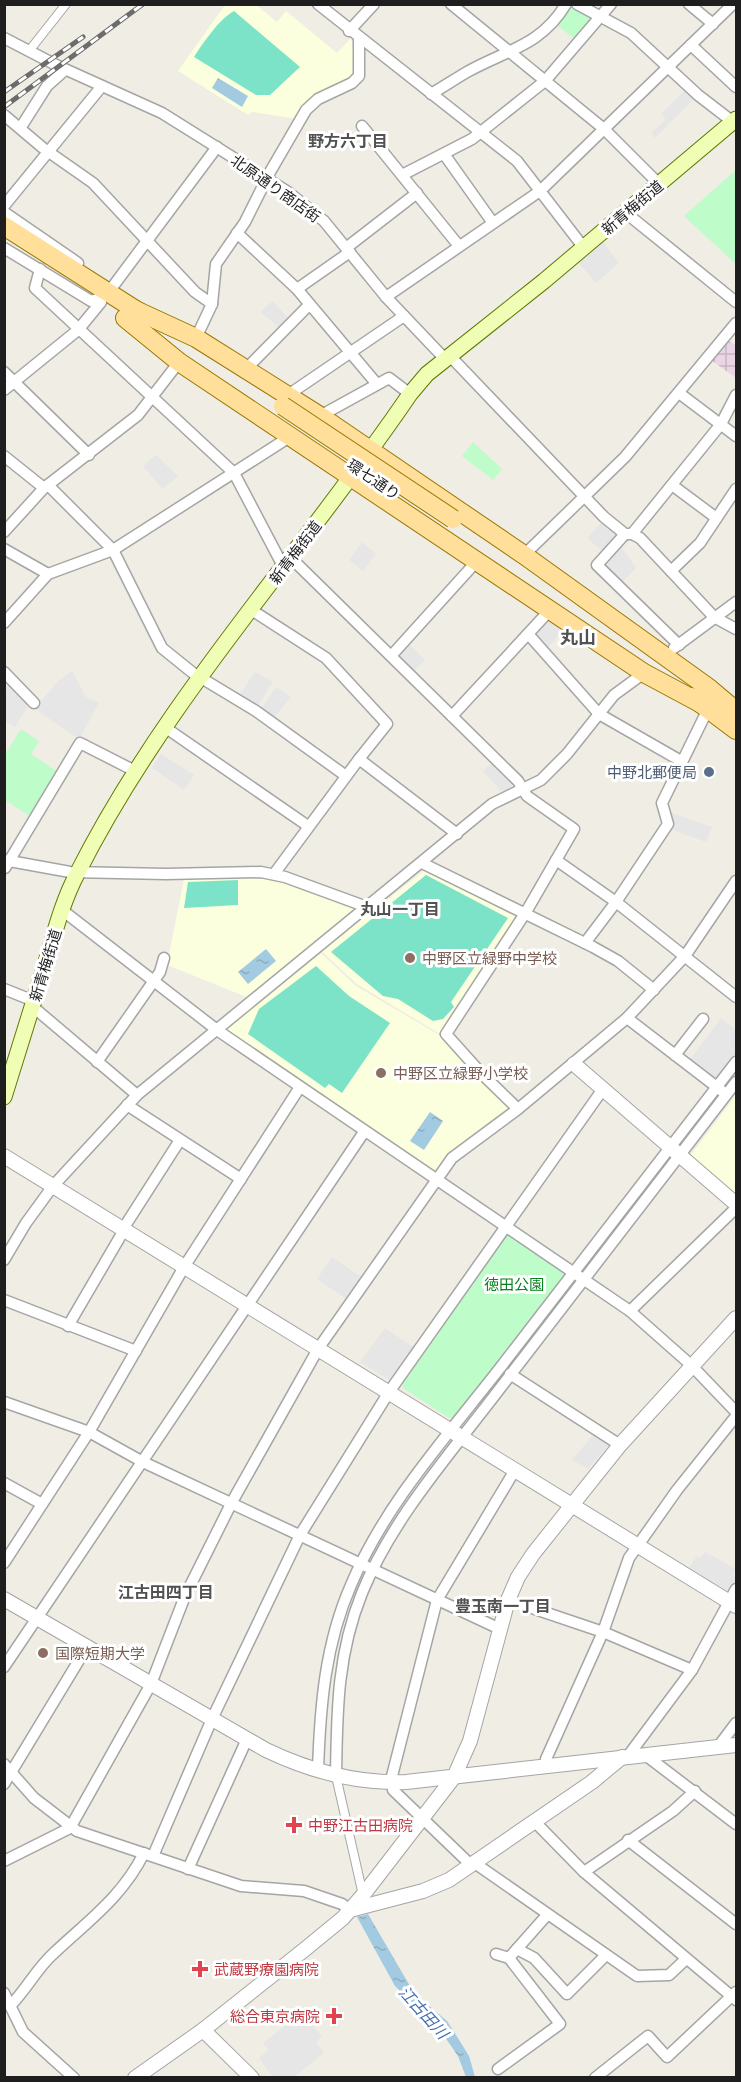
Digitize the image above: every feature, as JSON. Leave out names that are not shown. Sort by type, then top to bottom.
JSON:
[{"type":"main road","name":"新青梅街道","points":[[4,1096],[74,872],[200,677],[287,563],[410,394],[427,374],[447,357],[584,248],[735,120]]},
{"type":"main road","name":"環七通り","points":[[4,226],[128,313],[283,406],[450,523],[736,730]]},
{"type":"main road","name":"環七通り","points":[[4,239],[102,296]]},
{"type":"main road","points":[[128,313],[196,338],[246,369],[283,406],[320,416],[371,449],[524,555],[672,651],[736,711]]},
{"type":"main road","points":[[128,313],[179,362],[644,673],[704,706]]},
{"type":"main road","name":"環七通り","points":[[450,523],[736,711]]},
{"type":"street","points":[[30,51],[66,4]]},
{"type":"street","points":[[318,4],[359,39],[517,161],[584,248]]},
{"type":"street","points":[[349,31],[374,4]]},
{"type":"street","points":[[451,4],[604,129],[659,184]]},
{"type":"street","points":[[431,94],[468,71],[527,45],[555,23],[566,4]]},
{"type":"street","points":[[577,4],[631,33],[735,120]]},
{"type":"street","points":[[402,175],[444,154],[480,132],[545,81],[611,4]]},
{"type":"street","points":[[689,4],[713,24]]},
{"type":"street","points":[[386,297],[540,191],[733,4]]},
{"type":"street","name":"北原通り商店街","points":[[4,38],[65,70],[162,113],[268,178],[324,221],[386,297],[585,497],[629,534],[640,538],[714,617],[736,629]]},
{"type":"street","points":[[196,338],[212,304],[216,264],[237,233],[306,110],[318,99],[361,77],[359,39]]},
{"type":"street","points":[[692,45],[736,87]]},
{"type":"street","points":[[21,127],[47,86],[65,70]]},
{"type":"street","points":[[4,206],[50,152],[99,84],[101,72]]},
{"type":"street","points":[[4,115],[93,183],[195,292],[212,304]]},
{"type":"street","points":[[362,126],[459,246]]},
{"type":"street","points":[[4,390],[78,330],[217,147]]},
{"type":"street","points":[[444,154],[493,223]]},
{"type":"street","points":[[297,290],[417,193]]},
{"type":"street","points":[[4,212],[103,283],[102,296]]},
{"type":"street","points":[[626,213],[736,302]]},
{"type":"street","points":[[237,233],[297,290],[376,383]]},
{"type":"street","points":[[4,248],[91,301],[102,296]]},
{"type":"street","points":[[40,270],[35,288],[234,473],[287,563],[391,656],[524,790],[527,796],[574,829],[526,912],[446,1034],[518,1109]]},
{"type":"street","points":[[246,369],[309,304]]},
{"type":"street","points":[[283,406],[350,353],[404,316]]},
{"type":"street","points":[[524,555],[625,457],[736,323]]},
{"type":"street","points":[[4,532],[46,487],[138,415],[179,362]]},
{"type":"street","points":[[4,372],[89,455]]},
{"type":"street","points":[[320,416],[376,383],[389,378],[410,394]]},
{"type":"street","points":[[679,393],[736,436]]},
{"type":"street","points":[[736,395],[721,424],[672,485],[629,534],[597,565],[672,651],[732,604],[736,594]]},
{"type":"street","points":[[4,623],[48,574],[113,550],[291,436]]},
{"type":"street","points":[[4,456],[46,487],[113,550],[162,648],[200,677],[256,711],[346,776]]},
{"type":"street","points":[[672,485],[715,517]]},
{"type":"street","points":[[671,571],[700,543],[715,523],[715,517],[736,489]]},
{"type":"street","points":[[4,549],[48,574]]},
{"type":"street","points":[[391,656],[477,561]]},
{"type":"street","points":[[250,609],[326,658],[387,724],[274,874]]},
{"type":"street","points":[[452,716],[550,610]]},
{"type":"street","points":[[529,635],[599,714],[681,761]]},
{"type":"street","points":[[4,672],[34,703]]},
{"type":"street","points":[[4,1260],[26,1223],[53,1186],[137,1095],[492,804],[541,780],[614,695],[644,673]]},
{"type":"street","points":[[585,943],[616,902],[668,824],[662,803],[704,706]]},
{"type":"street","points":[[166,728],[308,826]]},
{"type":"street","points":[[137,772],[80,743],[6,864],[74,872],[274,874],[367,907]]},
{"type":"street","points":[[359,759],[457,834]]},
{"type":"street","points":[[556,860],[616,902],[736,997]]},
{"type":"street","points":[[422,863],[526,912],[618,961],[654,990]]},
{"type":"street","points":[[4,1862],[70,1828],[151,1684],[185,1596],[232,1502],[318,1349],[452,1158],[518,1109],[627,1018],[685,956],[736,881]]},
{"type":"street","points":[[62,910],[217,1030],[630,1311],[691,1365],[736,1412]]},
{"type":"street","points":[[97,1062],[160,972],[164,958]]},
{"type":"street","points":[[4,989],[33,1003],[137,1095]]},
{"type":"street","points":[[627,1018],[727,1095]]},
{"type":"street","points":[[675,1055],[704,1018]]},
{"type":"street","points":[[318,1771],[322,1684],[334,1634],[360,1564],[392,1510],[510,1374],[584,1280],[736,1062]]},
{"type":"street","points":[[574,1064],[736,1206],[630,1311]]},
{"type":"street","points":[[358,1905],[336,1776],[337,1694],[343,1655],[355,1613],[372,1570],[456,1435],[574,1273],[675,1151],[727,1095],[736,1082]]},
{"type":"street","points":[[4,1563],[89,1432],[184,1267],[300,1087]]},
{"type":"street","points":[[10,2006],[28,1988],[32,1975],[114,1899],[148,1855],[300,1535],[389,1392],[603,1089]]},
{"type":"street","points":[[128,1105],[241,1179]]},
{"type":"street","points":[[4,1667],[364,1132]]},
{"type":"street","points":[[68,1326],[123,1229],[180,1140]]},
{"type":"street","points":[[4,1156],[638,1546],[734,1599],[692,1670],[625,1756],[474,1865],[434,1887],[358,1905],[342,1904],[304,1891],[242,1886],[70,1828],[34,1798],[4,1764]]},
{"type":"street","points":[[4,1300],[136,1351]]},
{"type":"street","points":[[135,2078],[203,2030],[358,1905],[454,1777],[470,1741],[508,1600],[533,1554],[620,1445],[736,1318]]},
{"type":"street","points":[[510,1374],[620,1445]]},
{"type":"street","points":[[4,1402],[89,1432],[143,1462],[500,1629]]},
{"type":"street","points":[[546,1765],[546,1758],[603,1632],[629,1558],[677,1490],[736,1416]]},
{"type":"street","points":[[515,1470],[437,1600],[391,1783],[393,1790],[474,1865],[637,1976],[669,1975],[686,1959]]},
{"type":"street","points":[[4,1483],[42,1504]]},
{"type":"street","points":[[4,1599],[285,1759],[336,1776],[391,1783],[736,1745]]},
{"type":"street","points":[[508,1600],[603,1632],[692,1670]]},
{"type":"street","points":[[4,1784],[13,1774],[87,1647]]},
{"type":"street","points":[[718,1747],[736,1723]]},
{"type":"street","points":[[188,1869],[248,1739]]},
{"type":"street","points":[[644,1754],[736,1824]]},
{"type":"street","points":[[584,1872],[673,1811],[695,1791]]},
{"type":"street","points":[[535,1822],[584,1872],[686,1959],[735,1996],[667,2057],[648,2036],[595,2078]]},
{"type":"street","points":[[628,1840],[736,1924]]},
{"type":"street","points":[[513,1954],[547,1915]]},
{"type":"street","points":[[496,1954],[534,1958],[567,1994],[605,1956]]},
{"type":"street","points":[[498,2069],[560,2024],[513,1954]]},
{"type":"street","points":[[4,1993],[23,2032],[74,2078]]},
{"type":"street","points":[[203,2030],[252,2078]]},
{"type":"shaded area","points":[[255,4],[277,22],[286,11],[337,53],[350,39],[356,74],[297,119],[252,112],[248,115],[178,71],[225,5]]},
{"type":"shaded area","points":[[687,88],[697,96],[655,138],[651,133],[666,120],[661,114]]},
{"type":"shaded area","points":[[603,242],[619,263],[596,283],[579,263]]},
{"type":"shaded area","points":[[273,301],[290,320],[281,329],[260,312]]},
{"type":"shaded area","points":[[727,340],[735,345],[736,343],[736,378],[711,360]]},
{"type":"shaded area","points":[[156,455],[178,476],[163,489],[143,466]]},
{"type":"shaded area","points":[[602,522],[619,538],[606,554],[587,538]]},
{"type":"shaded area","points":[[362,542],[376,554],[363,571],[349,560]]},
{"type":"shaded area","points":[[621,547],[636,568],[621,583],[604,566]]},
{"type":"shaded area","points":[[548,617],[564,629],[546,650],[533,635]]},
{"type":"shaded area","points":[[408,643],[425,660],[414,671],[397,655]]},
{"type":"shaded area","points":[[72,671],[86,697],[99,703],[79,739],[35,709],[58,681]]},
{"type":"shaded area","points":[[255,672],[273,682],[256,708],[238,697]]},
{"type":"shaded area","points":[[10,682],[27,700],[27,707],[15,727],[5,720],[5,691]]},
{"type":"shaded area","points":[[276,687],[291,697],[274,718],[261,709]]},
{"type":"shaded area","points":[[161,754],[194,775],[184,790],[152,768]]},
{"type":"shaded area","points":[[493,762],[516,786],[515,791],[504,795],[483,771]]},
{"type":"shaded area","points":[[669,812],[712,827],[706,842],[673,830]]},
{"type":"shaded area","name":"中野区立緑野中学校","points":[[425,870],[514,912],[515,919],[440,1034],[357,984],[315,945],[249,998],[167,965],[184,879],[275,877],[355,905],[364,918]]},
{"type":"shaded area","name":"中野区立緑野小学校","points":[[321,953],[356,986],[441,1036],[509,1108],[508,1112],[449,1154],[434,1173],[225,1030]]},
{"type":"shaded area","points":[[721,1018],[736,1030],[736,1054],[716,1083],[689,1061]]},
{"type":"shaded area","points":[[736,1095],[736,1194],[691,1155]]},
{"type":"shaded area","points":[[332,1257],[363,1278],[348,1300],[317,1279]]},
{"type":"shaded area","points":[[385,1328],[416,1349],[391,1381],[360,1362]]},
{"type":"shaded area","points":[[594,1434],[611,1443],[588,1469],[572,1460]]},
{"type":"shaded area","points":[[705,1552],[736,1569],[733,1575],[736,1579],[731,1589],[726,1590],[689,1567],[697,1556],[700,1558]]},
{"type":"shaded area","points":[[303,2012],[322,2037],[316,2042],[324,2053],[294,2077],[273,2077],[259,2058],[269,2050],[263,2043]]},
{"type":"green space","points":[[571,5],[594,19],[576,40],[558,26]]},
{"type":"green space","points":[[234,11],[300,67],[270,95],[256,95],[194,57],[217,25]]},
{"type":"green space","points":[[736,170],[736,264],[684,216]]},
{"type":"green space","points":[[473,442],[502,469],[493,480],[462,456]]},
{"type":"green space","points":[[21,729],[39,741],[31,754],[58,772],[31,817],[5,800],[4,756]]},
{"type":"green space","points":[[426,875],[508,918],[451,1002],[454,1007],[443,1019],[433,1021],[398,999],[383,996],[331,952]]},
{"type":"green space","points":[[238,880],[238,905],[184,908],[188,882]]},
{"type":"green space","points":[[316,966],[349,996],[390,1023],[342,1093],[329,1084],[325,1088],[248,1034],[259,1009]]},
{"type":"green space","name":"徳田公園","points":[[506,1235],[510,1235],[565,1272],[565,1276],[454,1417],[449,1418],[403,1388],[402,1382]]},
{"type":"water","points":[[218,78],[248,96],[242,107],[212,88]]},
{"type":"water","points":[[266,949],[276,961],[248,984],[238,972]]},
{"type":"water","points":[[430,1112],[443,1121],[424,1150],[410,1141]]},
{"type":"water","name":"江古田川","points":[[368,1914],[414,1993],[447,2021],[469,2056],[475,2077],[466,2077],[458,2056],[440,2030],[395,1986],[357,1917]]},
{"type":"railway","points":[[4,107],[143,4]]},
{"type":"railway","points":[[4,92],[83,37]]},
{"type":"place","name":"中野北郵便局","points":[[709,772]]},
{"type":"place","name":"中野区立緑野中学校","points":[[410,958]]},
{"type":"place","name":"中野区立緑野小学校","points":[[381,1073]]},
{"type":"place","name":"国際短期大学","points":[[43,1653]]},
{"type":"place","name":"中野江古田病院","points":[[294,1825]]},
{"type":"place","name":"武蔵野療園病院","points":[[200,1969]]},
{"type":"place","name":"総合東京病院","points":[[334,2016]]},
{"type":"district","name":"野方六丁目","points":[[348,140]]},
{"type":"district","name":"丸山","points":[[578,637]]},
{"type":"district","name":"丸山一丁目","points":[[400,908]]},
{"type":"district","name":"江古田四丁目","points":[[166,1591]]},
{"type":"district","name":"豊玉南一丁目","points":[[503,1605]]}]
